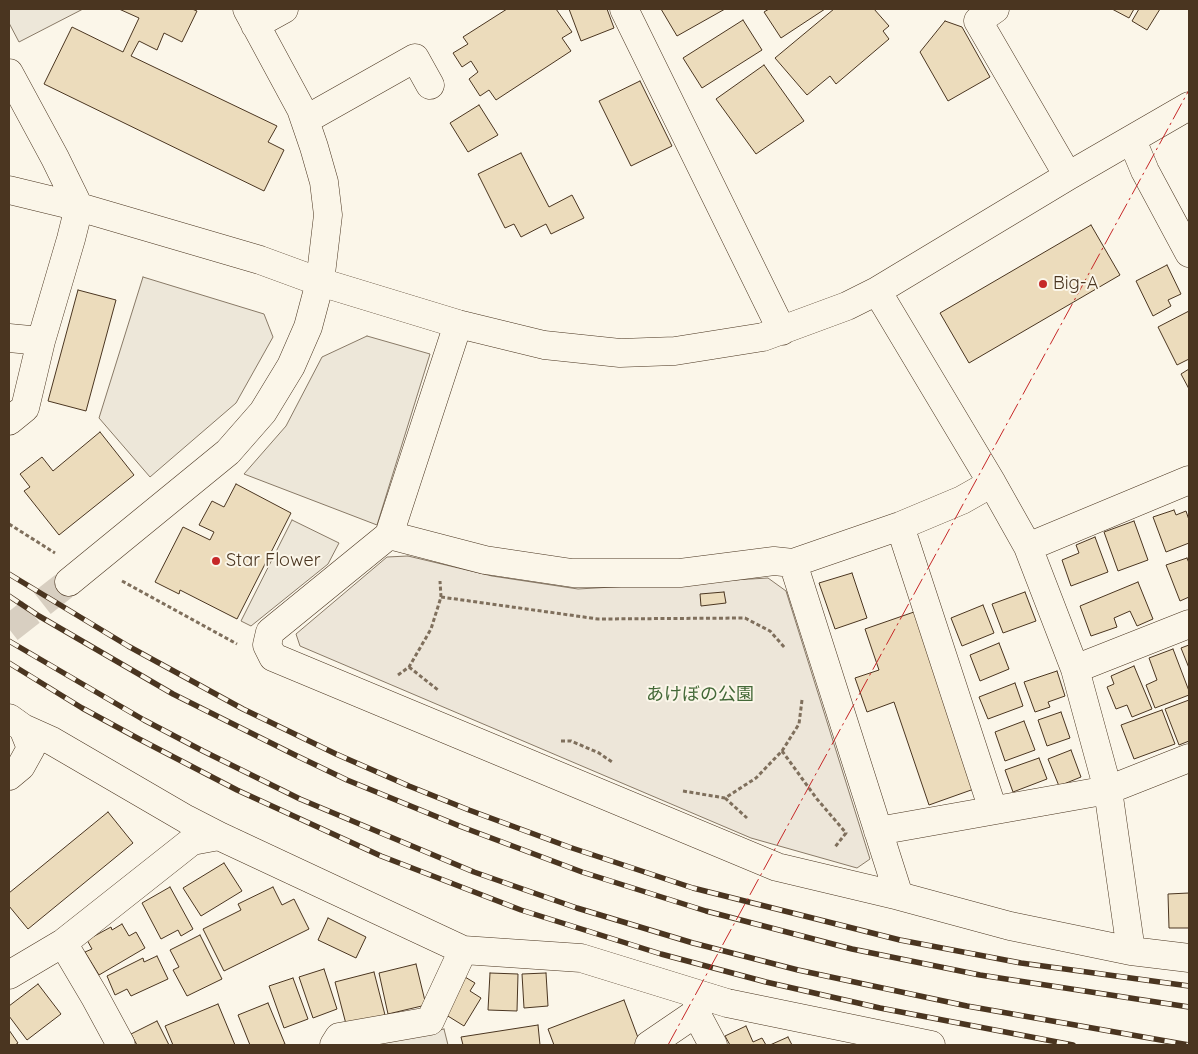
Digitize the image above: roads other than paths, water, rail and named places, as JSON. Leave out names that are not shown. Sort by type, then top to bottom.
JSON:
[{"type":"street","points":[[69,582],[228,452],[263,412],[291,366],[308,327],[320,282],[328,215],[324,182],[305,120],[251,17],[284,9]]},
{"type":"street","points":[[624,9],[782,331]]},
{"type":"street","points":[[995,9],[978,21],[1068,176]]},
{"type":"street","points":[[305,120],[415,58],[430,85]]},
{"type":"street","points":[[9,73],[55,158],[78,207],[72,239],[41,341],[26,408],[9,421]]},
{"type":"street","points":[[9,190],[78,207],[260,260],[320,282],[458,324],[544,345],[620,353],[675,350],[763,338],[847,306],[877,291],[1068,176],[1189,106]]},
{"type":"street","points":[[1132,140],[1145,171],[1189,253]]},
{"type":"street","points":[[877,291],[992,483],[1028,547],[1076,669],[1108,790],[1131,951]]},
{"type":"street","points":[[458,324],[389,535],[270,632],[267,645],[273,657],[777,867],[899,896],[1010,926],[1131,951],[1189,958]]},
{"type":"street","points":[[9,338],[41,341]]},
{"type":"street","points":[[1028,547],[1189,480]]},
{"type":"street","points":[[389,535],[485,560],[572,573],[680,573],[774,561],[793,563],[900,526],[962,500],[992,483]]},
{"type":"street","points":[[900,526],[993,810]]},
{"type":"street","points":[[793,563],[899,896]]},
{"type":"street","points":[[1076,669],[1189,624]]},
{"type":"street","points":[[9,776],[21,766],[31,748],[16,723]]},
{"type":"street","points":[[16,723],[52,741],[186,819],[219,836],[463,950],[581,958],[697,1004],[727,1003],[931,1045]]},
{"type":"street","points":[[878,831],[1108,790],[1189,758]]},
{"type":"street","points":[[9,975],[63,943],[192,841],[219,836]]},
{"type":"street","points":[[63,943],[117,1038]]},
{"type":"street","points":[[334,1045],[339,1037],[430,1021],[463,950]]},
{"type":"street","points":[[648,1045],[697,1004]]},
{"type":"street","points":[[697,1004],[714,1045]]},
{"type":"tunnel","points":[[9,629],[69,582]]},
{"type":"railway","points":[[9,574],[128,646],[243,709],[336,754],[409,786],[569,847],[693,888],[900,940],[1021,963],[1189,986]]},
{"type":"railway","points":[[9,596],[39,616],[173,694],[295,755],[347,780],[462,827],[582,872],[706,911],[852,949],[980,975],[1189,1007]]},
{"type":"railway","points":[[9,641],[144,720],[300,799],[474,872],[577,908],[693,943],[798,970],[967,1006],[1189,1045]]},
{"type":"railway","points":[[9,663],[82,708],[237,790],[381,856],[521,910],[661,954],[766,982],[880,1008],[1073,1045]]},
{"type":"place","name":"Big-A","points":[[1043,284]]},
{"type":"place","name":"Star Flower","points":[[216,561]]},
{"type":"park label","name":"あけぼの公園","points":[[700,695]]}]
